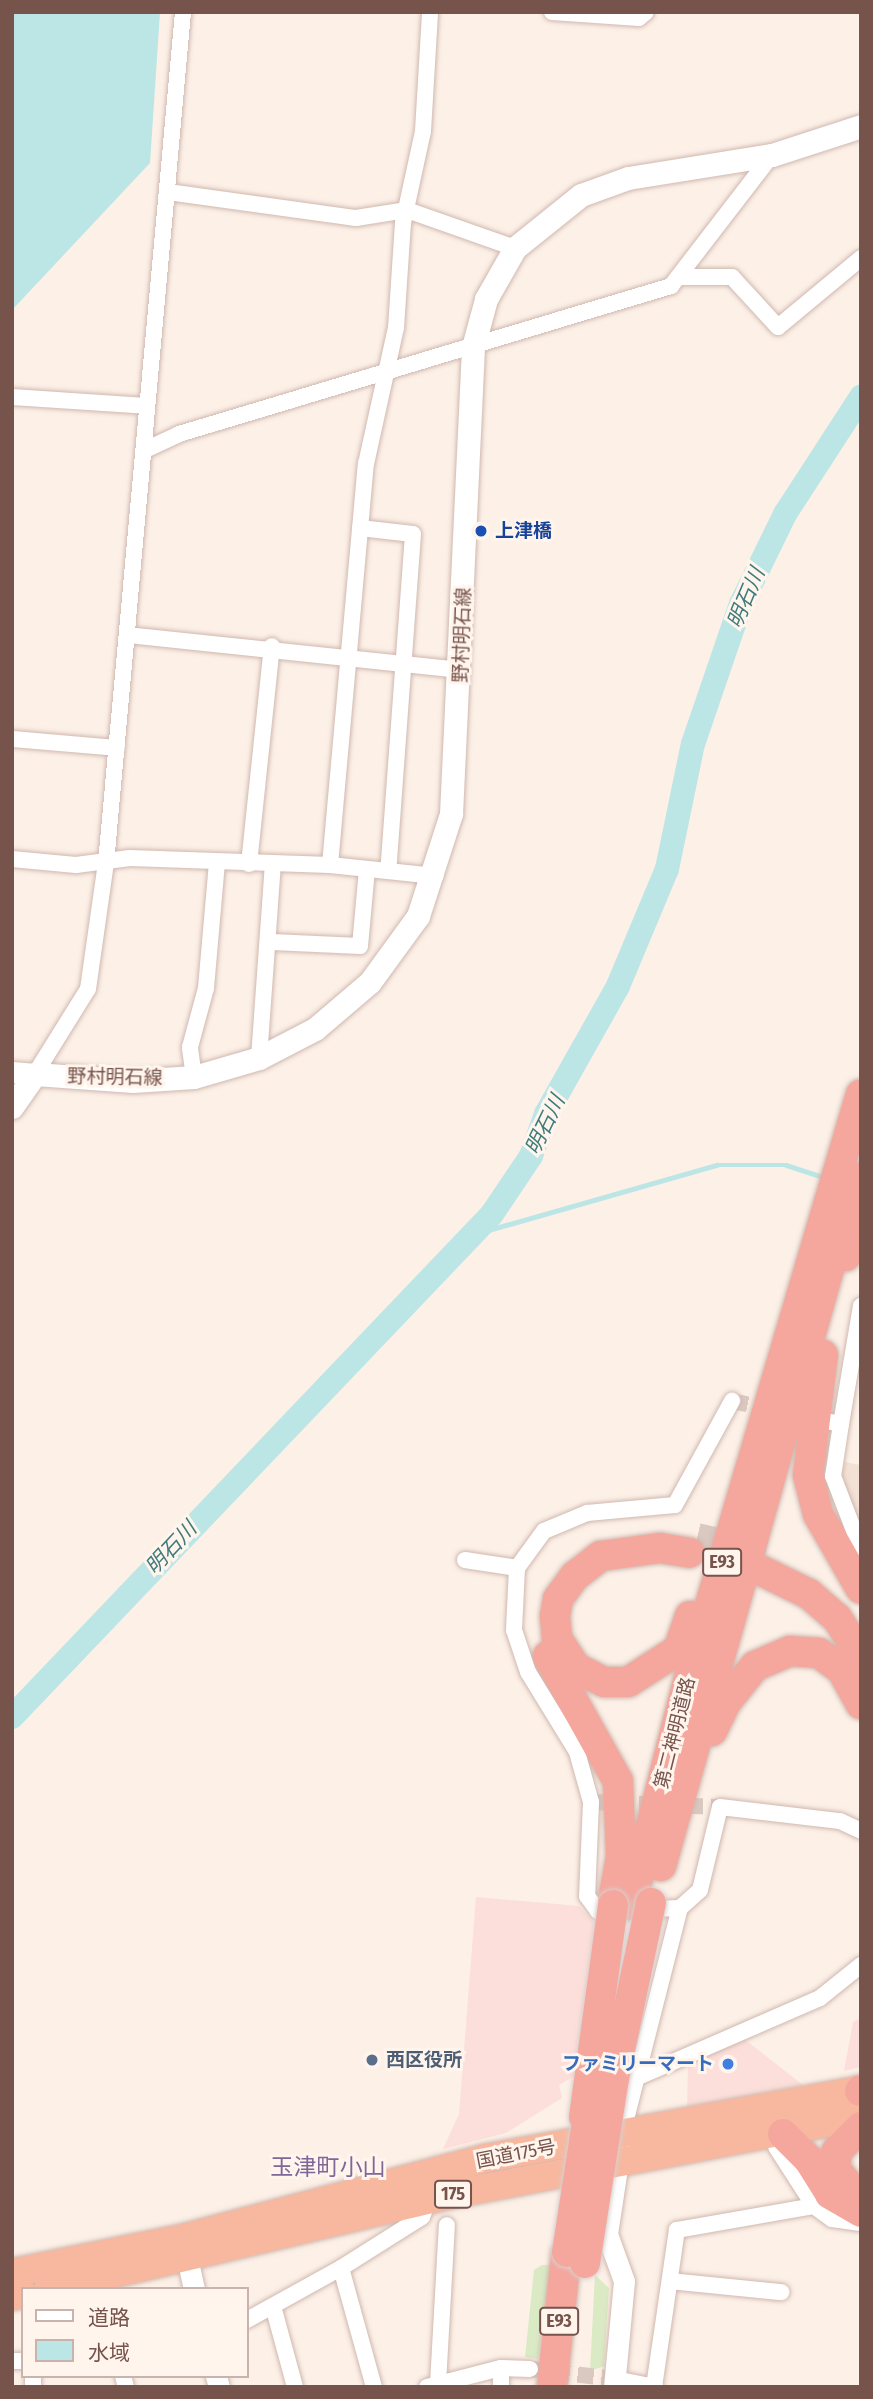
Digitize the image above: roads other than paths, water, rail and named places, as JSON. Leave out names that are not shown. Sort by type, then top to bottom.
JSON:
[{"type":"highway","name":"第二神明道路","points":[[541,2378],[576,2259],[614,2078],[632,1904],[691,1761],[838,1225],[860,1098]]},
{"type":"highway","name":"第二神明道路","points":[[571,2387],[580,2155],[632,1904],[743,1486],[861,1162]]},
{"type":"highway","points":[[861,1177],[838,1225],[808,1437],[807,1475],[818,1514],[861,1589]]},
{"type":"highway","points":[[632,1904],[621,1857],[618,1781],[548,1655],[541,1612],[556,1573],[590,1544],[647,1535],[694,1546],[601,1556],[575,1576],[558,1599],[555,1616],[557,1639],[576,1668],[604,1682],[628,1682],[678,1650],[720,1524],[743,1486]]},
{"type":"highway","points":[[861,1628],[836,1596],[763,1562],[837,1618],[861,1656]]},
{"type":"highway","points":[[691,1761],[755,1666],[790,1651],[819,1653],[835,1665],[861,1704]]},
{"type":"highway","name":"国道175号","points":[[12,2273],[185,2249],[429,2199],[620,2149],[861,2097]]},
{"type":"highway","name":"国道175号","points":[[55,2287],[487,2158],[771,2136],[861,2097]]},
{"type":"highway","points":[[861,2127],[837,2151],[835,2169],[848,2191],[861,2196]]},
{"type":"highway","points":[[771,2136],[809,2160],[830,2194],[861,2212]]},
{"type":"main road","name":"野村明石線","points":[[36,1074],[133,1081],[194,1077],[259,1058],[315,1029],[370,982],[418,916],[435,876],[457,768],[473,347],[486,299],[514,248],[581,195],[628,178],[772,155],[861,125]]},
{"type":"main road","points":[[12,1107],[36,1074]]},
{"type":"street","points":[[12,1072],[36,1074],[88,989],[106,863],[183,12]]},
{"type":"street","points":[[330,865],[366,464],[387,371],[407,210],[423,131],[430,12]]},
{"type":"street","points":[[552,12],[639,18],[646,12]]},
{"type":"street","points":[[145,450],[179,433],[671,286],[772,155]]},
{"type":"street","points":[[168,192],[356,218],[407,210],[514,248]]},
{"type":"street","points":[[680,277],[732,277],[778,327],[861,258]]},
{"type":"street","points":[[12,397],[146,406]]},
{"type":"street","points":[[360,528],[413,534],[388,871]]},
{"type":"street","points":[[127,635],[272,646],[462,670]]},
{"type":"street","points":[[249,864],[272,646]]},
{"type":"street","points":[[12,739],[117,748]]},
{"type":"street","points":[[12,859],[106,863],[130,858],[330,865],[435,876]]},
{"type":"street","points":[[194,1077],[190,1047],[205,988],[217,863]]},
{"type":"street","points":[[259,1058],[272,942],[273,864]]},
{"type":"street","points":[[272,942],[360,946],[367,869]]},
{"type":"street","points":[[861,1306],[836,1423],[833,1476],[861,1549]]},
{"type":"street","points":[[680,1908],[598,1911],[587,1896],[591,1802],[577,1752],[528,1672],[513,1630],[517,1568],[544,1531],[587,1513],[682,1500],[732,1401]]},
{"type":"street","points":[[465,1560],[517,1568]]},
{"type":"street","points":[[814,2206],[677,2230],[654,2387],[615,2383],[624,2281],[607,2234],[620,2149],[680,1908],[700,1890],[720,1807],[840,1821],[861,1831]]},
{"type":"street","points":[[636,2078],[820,1998],[861,1965]]},
{"type":"street","points":[[771,2136],[814,2206],[832,2219],[861,2223]]},
{"type":"street","points":[[248,2319],[341,2269],[422,2217],[429,2199]]},
{"type":"street","points":[[447,2225],[432,2385],[501,2368],[541,2378]]},
{"type":"street","points":[[185,2249],[194,2287]]},
{"type":"street","points":[[341,2269],[374,2387]]},
{"type":"street","points":[[670,2281],[780,2292]]},
{"type":"street","points":[[273,2306],[295,2387]]},
{"type":"street","points":[[501,2368],[501,2387]]},
{"type":"water","points":[[12,12],[160,12],[150,163],[12,310]]},
{"type":"waterway","name":"明石川","points":[[12,1717],[492,1214],[531,1156],[546,1114],[618,986],[667,869],[693,744],[741,604],[785,514],[861,397]]},
{"type":"waterway","points":[[471,1235],[717,1165],[786,1165],[826,1178]]},
{"type":"tunnel","points":[[732,1401],[774,1410]]},
{"type":"tunnel","points":[[697,1538],[765,1554]]},
{"type":"tunnel","points":[[591,1802],[720,1807]]},
{"type":"tunnel","points":[[530,2369],[615,2379]]},
{"type":"place","name":"上津橋","points":[[481,531]]},
{"type":"place","name":"西区役所","points":[[372,2060]]},
{"type":"place","name":"ファミリーマート","points":[[728,2064]]},
{"type":"district","name":"玉津町小山","points":[[328,2167]]}]
